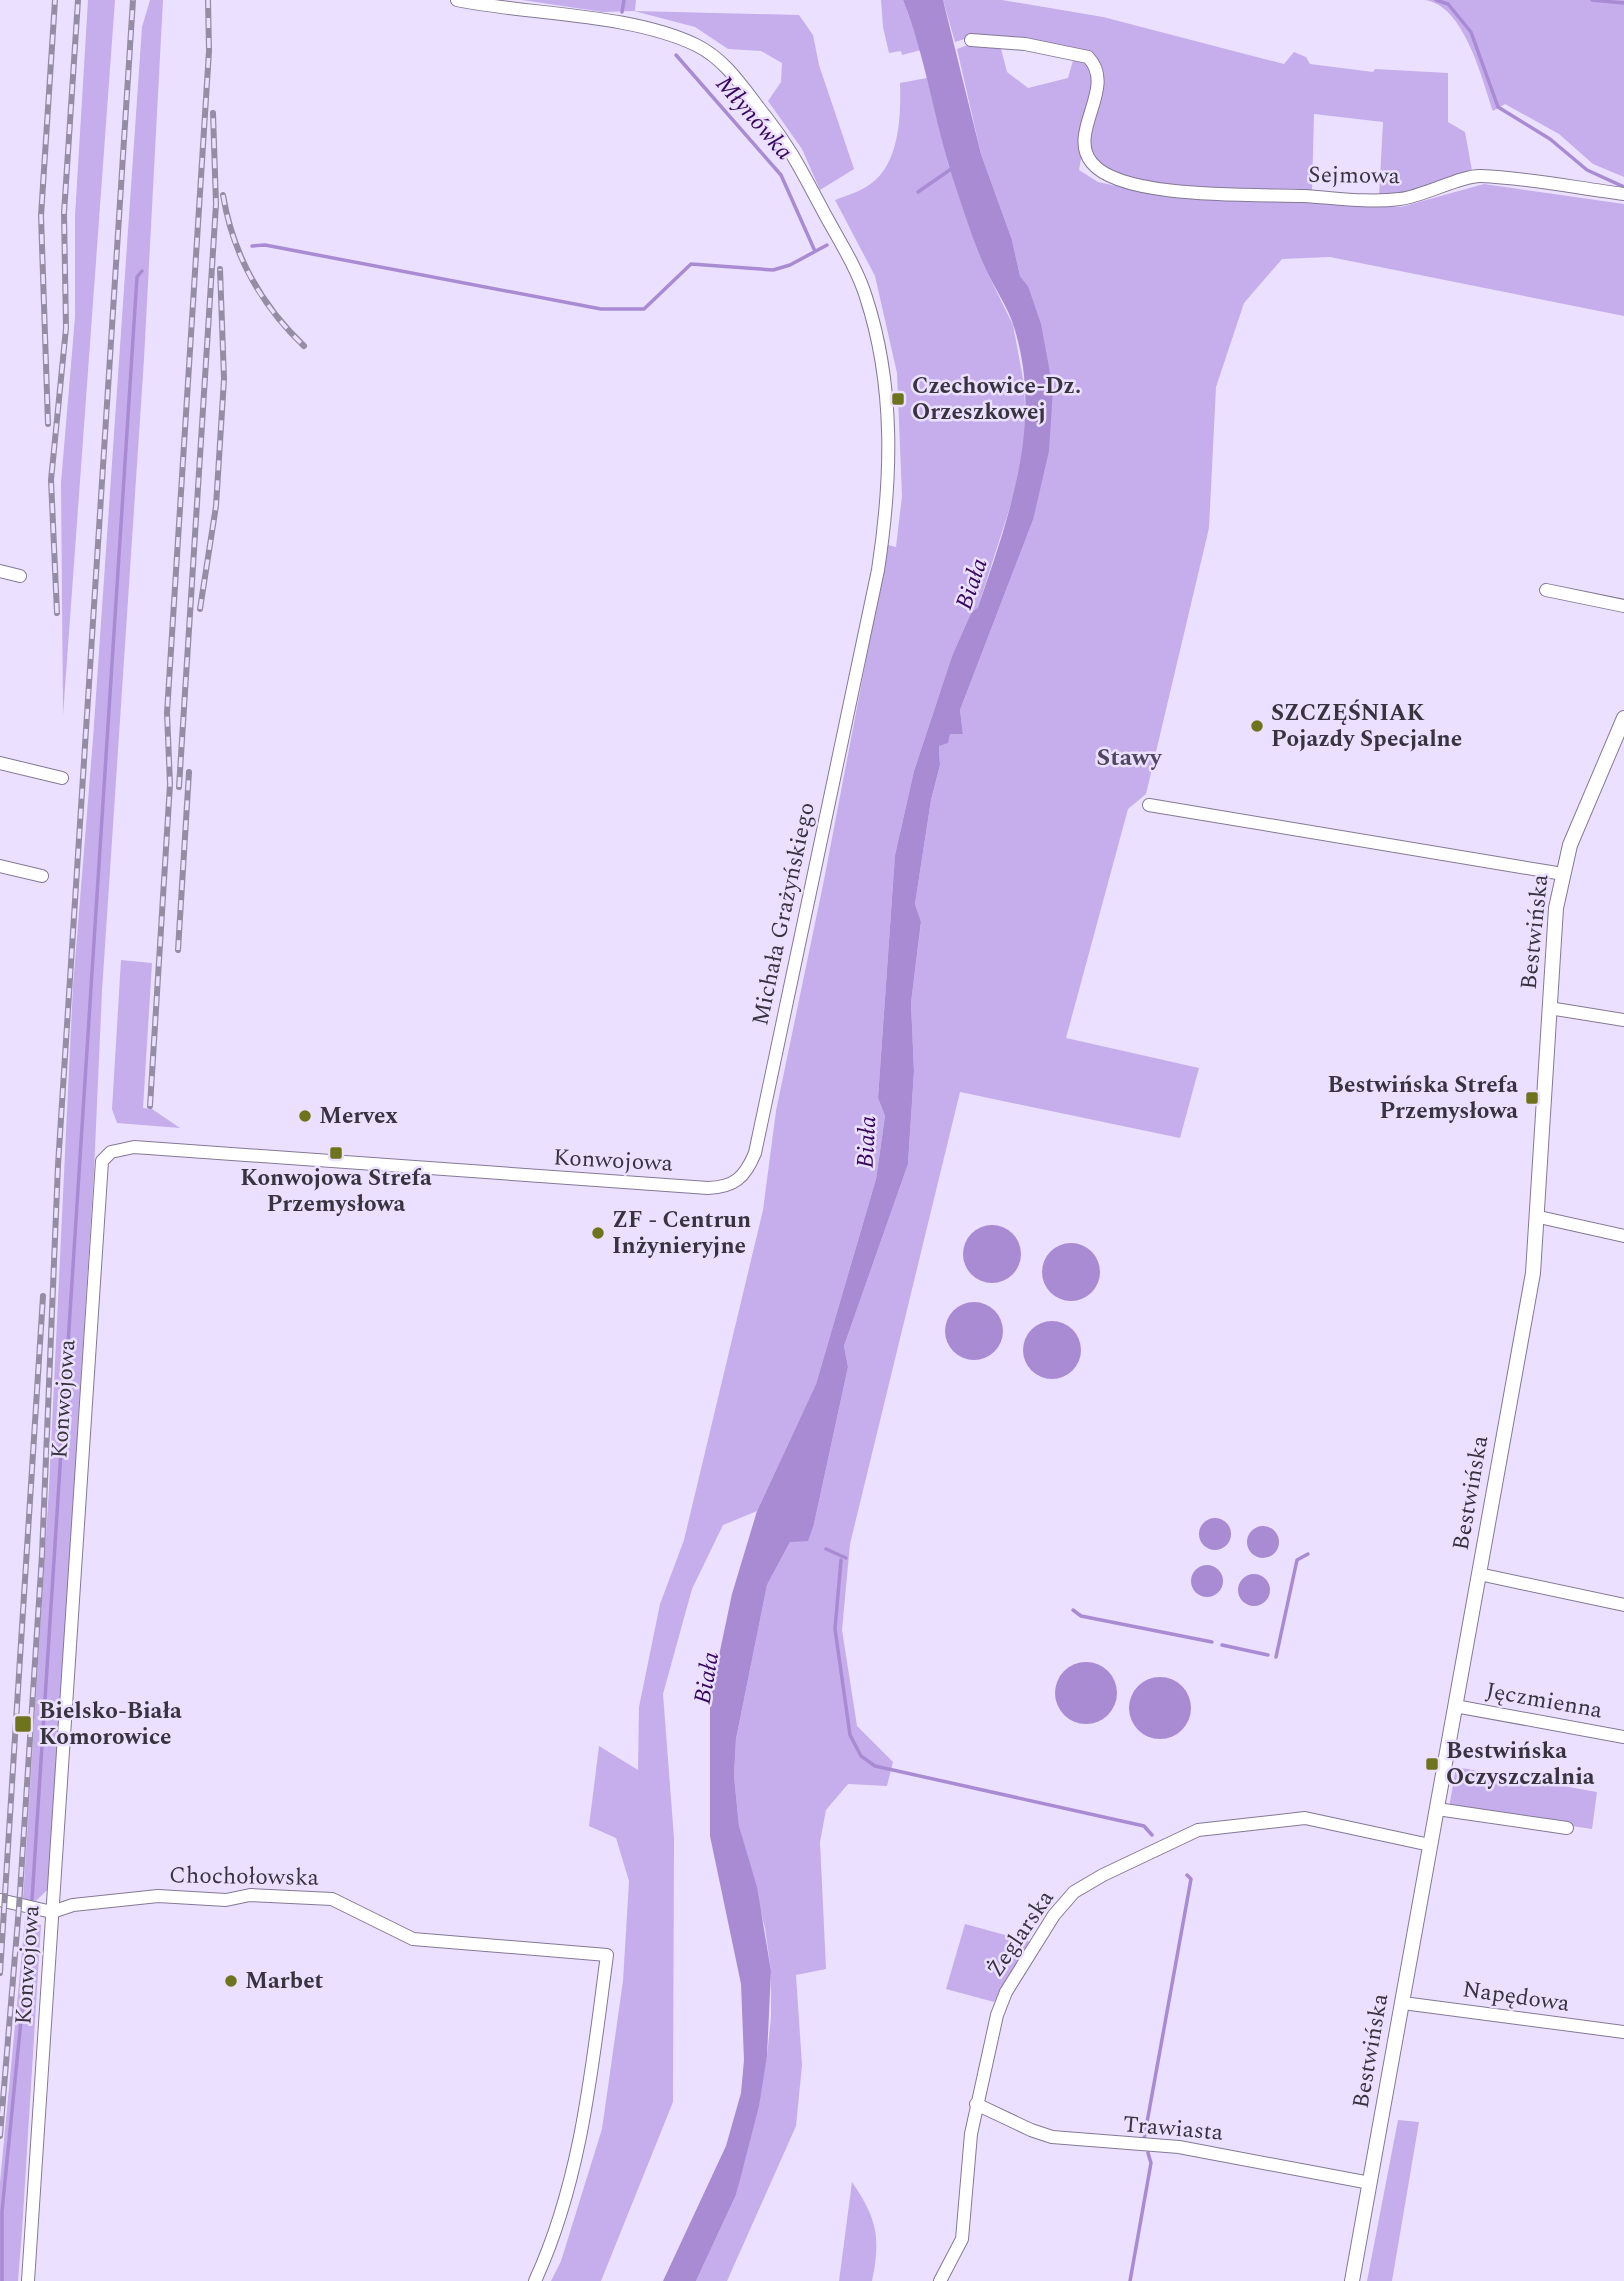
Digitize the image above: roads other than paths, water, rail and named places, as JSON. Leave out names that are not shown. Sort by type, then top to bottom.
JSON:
[{"type":"street","name":"Michała Grażyńskiego","points":[[457,0],[634,26],[697,46],[719,60],[793,152],[866,297],[887,400],[887,511],[862,650],[755,1153],[748,1170],[737,1182]]},
{"type":"street","name":"Sejmowa","points":[[971,40],[1024,44],[1088,57],[1096,68],[1098,82],[1084,141],[1090,161],[1100,170],[1161,189],[1384,201],[1433,192],[1478,176],[1624,194]]},
{"type":"street","points":[[0,571],[20,576]]},
{"type":"street","points":[[1546,590],[1624,606]]},
{"type":"street","name":"Bestwińska","points":[[1352,2281],[1533,1273],[1539,1217],[1552,950],[1563,874],[1581,816],[1619,742],[1624,718]]},
{"type":"street","points":[[0,764],[62,778]]},
{"type":"street","points":[[1149,805],[1563,874]]},
{"type":"street","points":[[0,866],[42,876]]},
{"type":"street","points":[[1549,1008],[1624,1020]]},
{"type":"street","name":"Konwojowa","points":[[28,2281],[99,1172],[102,1161],[111,1152],[134,1147],[708,1188],[726,1187],[737,1182]]},
{"type":"street","points":[[1539,1217],[1624,1236]]},
{"type":"street","points":[[1479,1574],[1624,1605]]},
{"type":"street","name":"Jęczmienna","points":[[1455,1706],[1624,1737]]},
{"type":"street","points":[[1437,1809],[1567,1828]]},
{"type":"street","name":"Żeglarska","points":[[940,2281],[962,2239],[976,2104],[991,2036],[1006,1992],[1054,1915],[1086,1884],[1198,1830],[1290,1818],[1305,1818],[1430,1845]]},
{"type":"street","name":"Chochołowska","points":[[0,1900],[52,1912],[73,1905],[158,1896],[226,1900],[250,1895],[332,1899],[413,1938],[607,1955],[580,2144],[563,2207],[535,2281]]},
{"type":"street","name":"Napędowa","points":[[1403,2003],[1624,2032]]},
{"type":"street","name":"Trawiasta","points":[[976,2104],[1052,2137],[1117,2145],[1179,2147],[1370,2183]]},
{"type":"waterway","name":"Młynówka","points":[[622,12],[624,0]]},
{"type":"waterway","points":[[1436,0],[1448,4],[1471,32],[1498,107],[1550,139],[1587,170],[1624,187]]},
{"type":"waterway","points":[[1592,0],[1624,3]]},
{"type":"waterway","name":"Młynówka","points":[[676,55],[781,175],[814,249]]},
{"type":"waterway","points":[[918,192],[954,167]]},
{"type":"waterway","points":[[252,246],[265,245],[601,309],[644,309],[691,264],[773,270],[790,265],[827,245]]},
{"type":"waterway","points":[[32,1900],[137,277],[142,271]]},
{"type":"waterway","points":[[826,1549],[846,1558]]},
{"type":"waterway","points":[[1276,1657],[1297,1560],[1308,1554]]},
{"type":"waterway","points":[[841,1560],[835,1629],[850,1735],[861,1756],[875,1766],[1144,1826],[1152,1835]]},
{"type":"waterway","points":[[1073,1610],[1081,1616],[1212,1642]]},
{"type":"waterway","points":[[1222,1645],[1268,1655]]},
{"type":"waterway","points":[[1144,2139],[1191,1879],[1187,1875]]},
{"type":"waterway","points":[[2,2281],[2,2211],[31,1920]]},
{"type":"waterway","points":[[1130,2281],[1151,2163],[1148,2153]]},
{"type":"railway","points":[[48,424],[41,216],[55,0]]},
{"type":"railway","points":[[57,613],[51,480],[66,328],[64,213],[78,0]]},
{"type":"railway","points":[[0,2136],[19,1907],[42,1555],[58,1165],[133,0]]},
{"type":"railway","points":[[150,1106],[170,784],[167,713],[209,51],[208,0]]},
{"type":"railway","points":[[179,787],[216,204],[213,113]]},
{"type":"railway","points":[[223,195],[234,238],[251,277],[274,313],[304,346]]},
{"type":"railway","points":[[200,609],[216,506],[224,379],[220,269]]},
{"type":"railway","points":[[178,950],[189,772]]},
{"type":"railway","points":[[0,1973],[43,1296]]},
{"type":"place","name":"Czechowice-Dz. Orzeszkowej","points":[[898,399]]},
{"type":"place","name":"SZCZĘŚNIAK Pojazdy Specjalne","points":[[1257,726]]},
{"type":"place","name":"Bestwińska Strefa Przemysłowa","points":[[1532,1098]]},
{"type":"place","name":"Mervex","points":[[305,1116]]},
{"type":"place","name":"Konwojowa Strefa Przemysłowa","points":[[336,1153]]},
{"type":"place","name":"ZF - Centrun Inżynieryjne","points":[[598,1233]]},
{"type":"place","name":"Bielsko-Biała Komorowice","points":[[23,1724]]},
{"type":"place","name":"Bestwińska Oczyszczalnia","points":[[1432,1764]]},
{"type":"place","name":"Marbet","points":[[231,1981]]},
{"type":"district","name":"Stawy","points":[[1129,758]]},
{"type":"water label","name":"Biała","points":[[972,584]]},
{"type":"water label","name":"Biała","points":[[867,1142]]},
{"type":"water label","name":"Biała","points":[[707,1678]]}]
